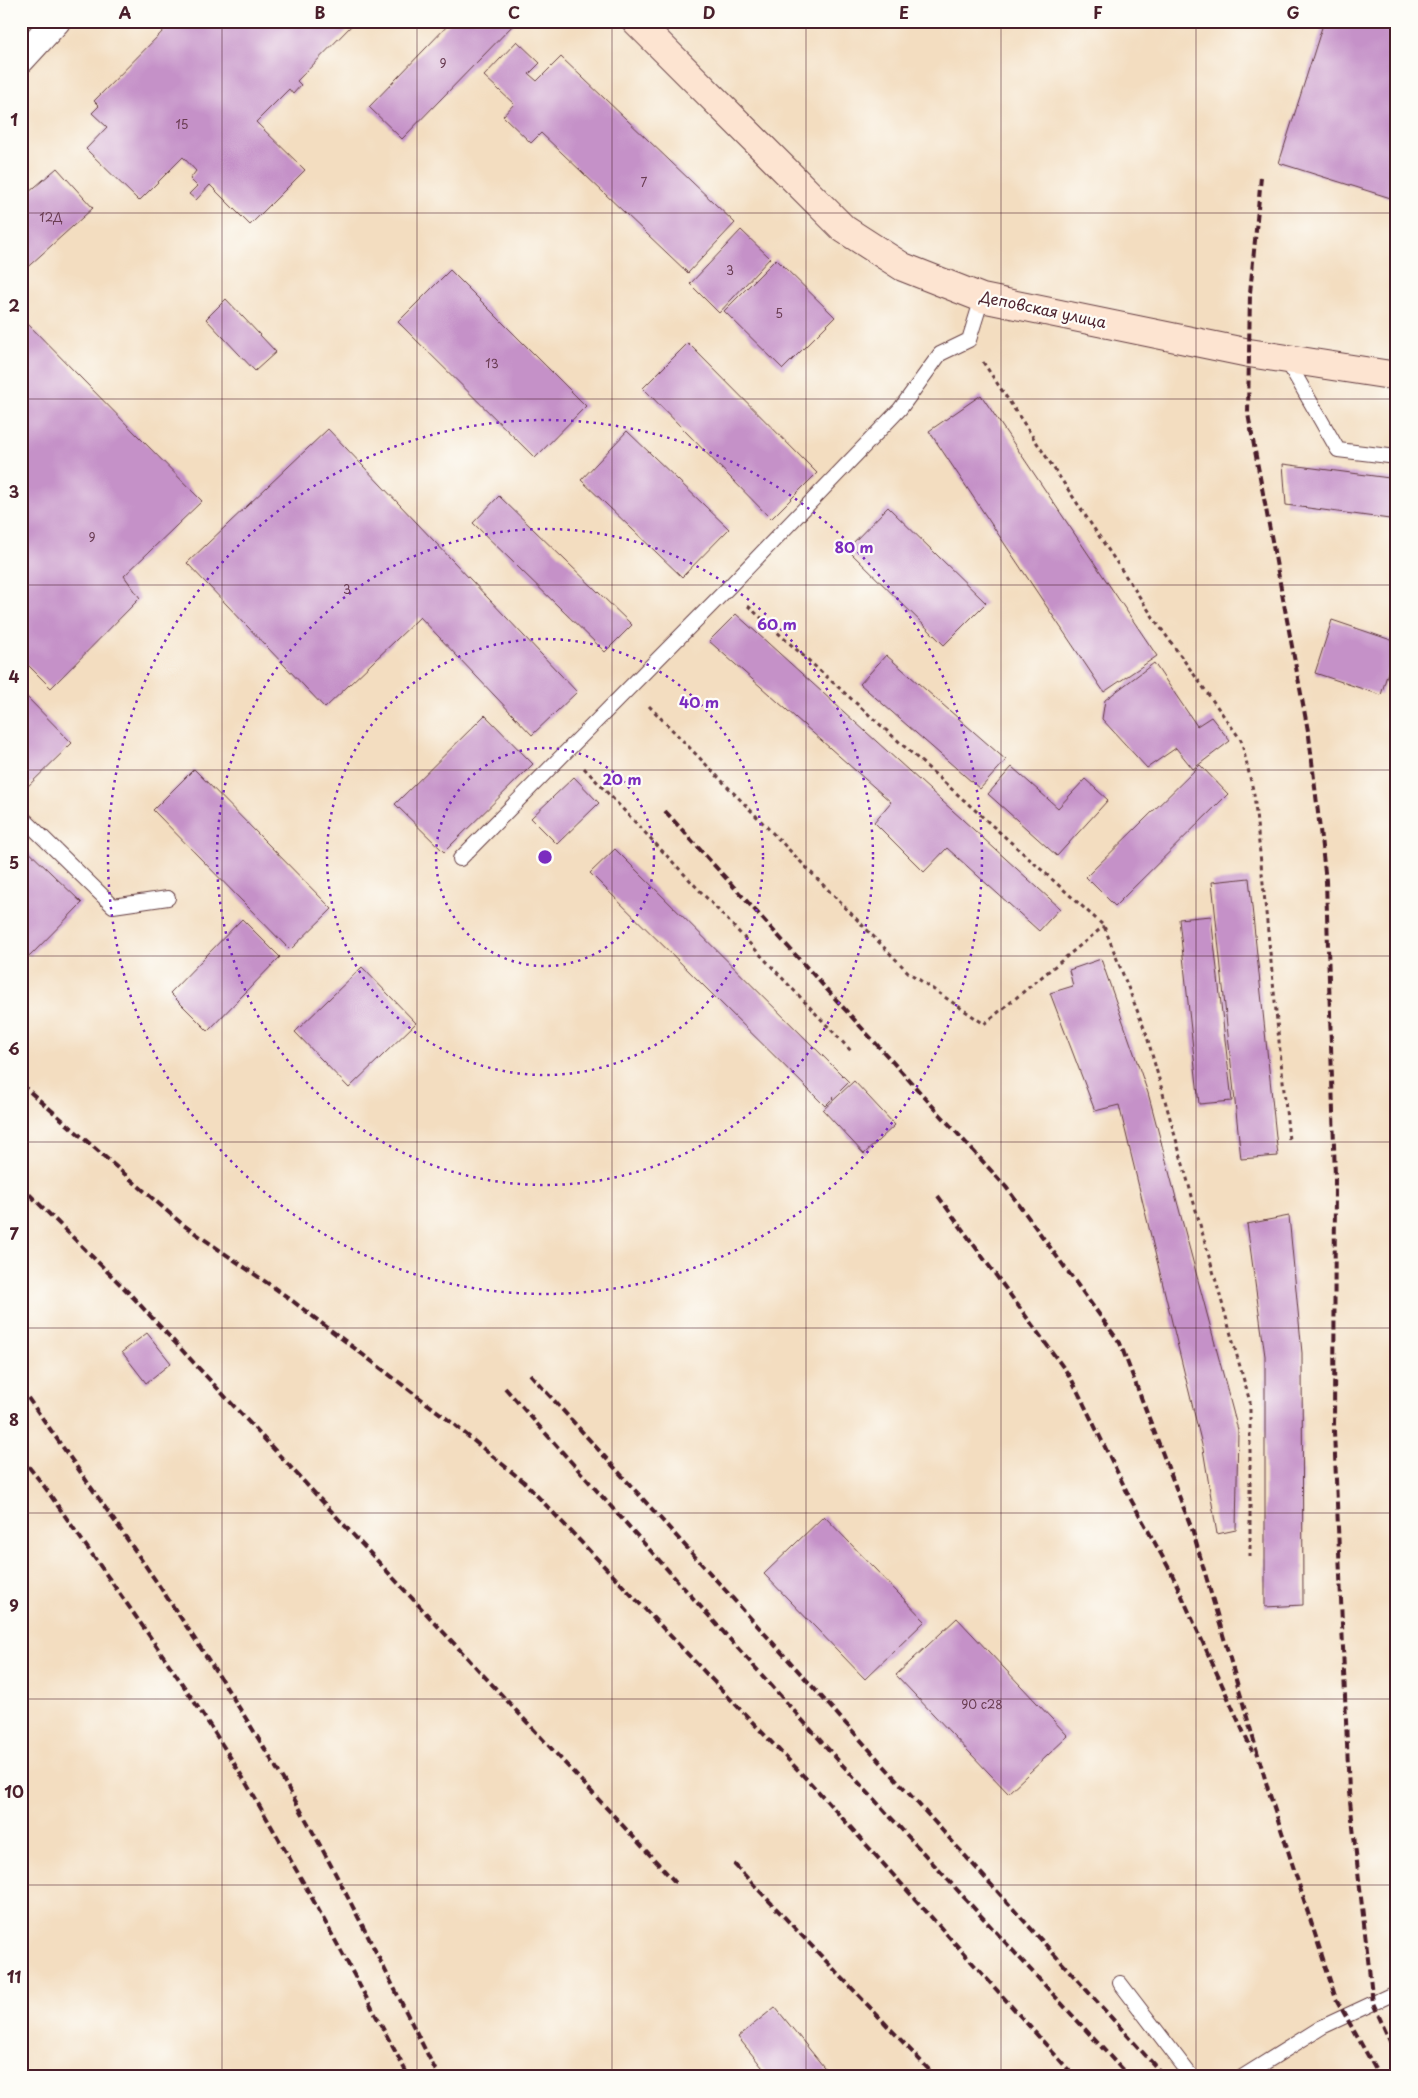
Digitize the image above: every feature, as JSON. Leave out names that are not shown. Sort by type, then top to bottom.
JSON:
[{"type":"street","points":[[21,59],[56,21]]},
{"type":"street","name":"Деповская улица","points":[[636,21],[844,229],[903,267],[982,298],[1286,359],[1397,376]]},
{"type":"lane","points":[[460,859],[728,588],[900,409],[940,354],[969,340],[982,298]]},
{"type":"lane","points":[[1286,359],[1338,450],[1397,457]]},
{"type":"lane","points":[[21,816],[113,906],[168,898]]},
{"type":"lane","points":[[1120,1983],[1192,2077]]},
{"type":"lane","points":[[1242,2077],[1322,2027],[1397,1992]]},
{"type":"path","points":[[969,340],[1154,620],[1241,740],[1254,794],[1289,1140]]},
{"type":"path","points":[[728,588],[1104,926],[1146,1033],[1250,1402],[1250,1556]]},
{"type":"path","points":[[631,687],[908,972],[984,1024],[1104,926]]},
{"type":"path","points":[[568,751],[853,1053]]},
{"type":"building","points":[[173,21],[356,21],[297,81],[301,85],[293,94],[289,89],[256,122],[305,170],[250,225],[210,185],[196,200],[189,194],[197,186],[190,179],[196,171],[183,157],[139,201],[86,149],[107,127],[92,113],[99,106],[94,101]]},
{"type":"building","points":[[452,21],[517,21],[402,139],[369,107]]},
{"type":"building","points":[[1324,21],[1397,21],[1397,200],[1279,163]]},
{"type":"building","points":[[517,41],[540,63],[529,74],[537,81],[561,57],[735,223],[688,273],[541,133],[531,143],[503,116],[514,104],[484,76]]},
{"type":"building","points":[[57,168],[93,208],[21,273],[21,199]]},
{"type":"building","points":[[741,230],[770,258],[719,313],[690,284]]},
{"type":"building","points":[[776,259],[835,317],[783,369],[724,311]]},
{"type":"building","points":[[450,270],[586,406],[535,458],[398,322]]},
{"type":"building","points":[[226,299],[276,352],[255,371],[206,319]]},
{"type":"building","points":[[21,317],[202,501],[124,576],[140,598],[51,688],[21,658]]},
{"type":"building","points":[[688,343],[817,473],[771,519],[643,388]]},
{"type":"building","points":[[981,395],[1157,656],[1104,692],[929,431]]},
{"type":"building","points":[[328,429],[577,692],[532,735],[420,617],[325,708],[187,563]]},
{"type":"building","points":[[627,431],[729,529],[682,577],[581,480]]},
{"type":"building","points":[[1283,464],[1397,479],[1397,520],[1286,505]]},
{"type":"building","points":[[499,496],[632,625],[605,652],[473,523]]},
{"type":"building","points":[[888,507],[986,603],[944,645],[847,549]]},
{"type":"building","points":[[736,614],[1060,908],[1039,931],[947,848],[924,872],[874,822],[891,802],[709,641]]},
{"type":"building","points":[[1332,620],[1397,642],[1381,695],[1315,673]]},
{"type":"building","points":[[886,655],[1006,760],[980,789],[860,684]]},
{"type":"building","points":[[1154,663],[1197,726],[1211,717],[1230,741],[1193,769],[1176,748],[1147,768],[1102,719],[1105,700]]},
{"type":"building","points":[[21,691],[72,743],[21,793]]},
{"type":"building","points":[[485,715],[533,764],[444,852],[395,804]]},
{"type":"building","points":[[1200,765],[1228,794],[1115,906],[1086,877]]},
{"type":"building","points":[[1012,767],[1058,808],[1085,779],[1108,800],[1057,856],[988,794]]},
{"type":"building","points":[[194,769],[332,909],[290,950],[153,810]]},
{"type":"building","points":[[574,777],[599,803],[557,844],[531,818]]},
{"type":"building","points":[[21,844],[82,903],[30,956],[21,948]]},
{"type":"building","points":[[615,849],[849,1082],[825,1106],[590,873]]},
{"type":"building","points":[[1249,878],[1278,1156],[1241,1159],[1212,882]]},
{"type":"building","points":[[1211,916],[1232,1101],[1199,1104],[1179,919]]},
{"type":"building","points":[[242,919],[280,957],[208,1031],[170,993]]},
{"type":"building","points":[[1101,959],[1148,1093],[1238,1430],[1236,1530],[1217,1534],[1203,1449],[1119,1105],[1095,1111],[1050,993],[1073,986],[1069,970]]},
{"type":"building","points":[[362,967],[416,1023],[349,1088],[295,1032]]},
{"type":"building","points":[[854,1081],[895,1125],[864,1154],[823,1110]]},
{"type":"building","points":[[1289,1216],[1302,1353],[1303,1605],[1265,1607],[1265,1356],[1247,1224]]},
{"type":"building","points":[[147,1333],[171,1363],[146,1383],[122,1352]]},
{"type":"building","points":[[824,1516],[925,1621],[865,1679],[764,1574]]},
{"type":"building","points":[[957,1618],[1068,1736],[1008,1793],[896,1675]]},
{"type":"building","points":[[775,2007],[832,2077],[770,2077],[738,2037]]},
{"type":"railway","points":[[1261,177],[1250,293],[1248,414],[1309,736],[1326,881],[1335,1178],[1334,1431],[1349,1792],[1373,2003],[1397,2057]]},
{"type":"railway","points":[[665,811],[1006,1187],[1120,1343],[1193,1532],[1268,1789],[1336,1999],[1380,2077]]},
{"type":"railway","points":[[21,1084],[182,1224],[286,1296],[446,1418],[524,1482],[817,1790],[1075,2077]]},
{"type":"railway","points":[[21,1186],[130,1294],[676,1883]]},
{"type":"railway","points":[[938,1196],[1071,1378],[1130,1498],[1171,1572],[1252,1751]]},
{"type":"railway","points":[[530,1374],[1165,2077]]},
{"type":"railway","points":[[21,1388],[177,1613],[266,1751],[334,1871],[439,2077]]},
{"type":"railway","points":[[505,1388],[837,1759],[1129,2077]]},
{"type":"railway","points":[[21,1457],[44,1486],[144,1628],[217,1736],[305,1886],[409,2077]]},
{"type":"railway","points":[[734,1864],[936,2077]]}]
